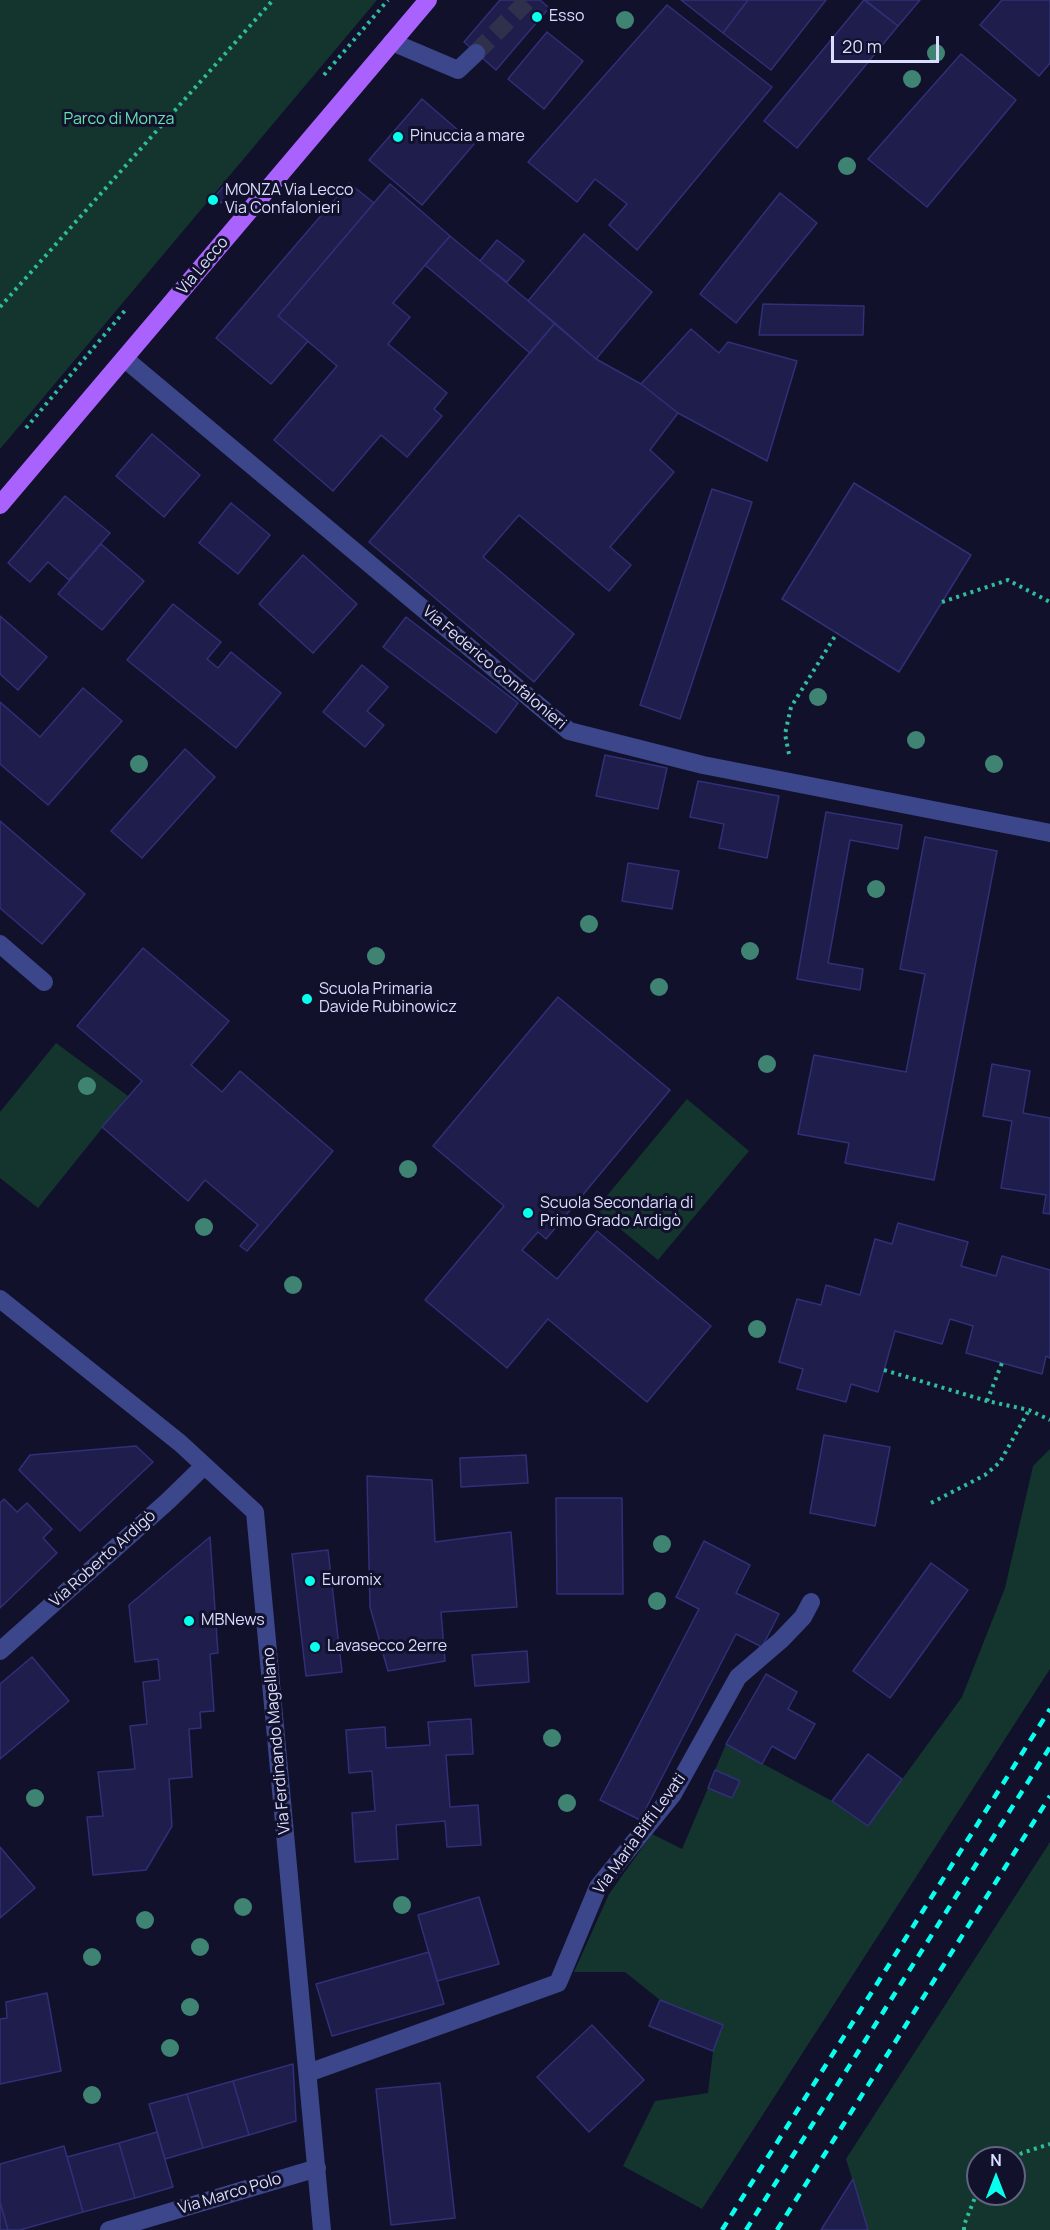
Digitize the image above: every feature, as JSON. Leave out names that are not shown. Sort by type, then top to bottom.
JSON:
[{"type":"main road","name":"Via Lecco","points":[[0,505],[428,0]]},
{"type":"street","points":[[392,42],[458,70],[476,52]]},
{"type":"street","name":"Via Federico Confalonieri","points":[[125,358],[569,731],[703,765],[1050,833]]},
{"type":"street","points":[[0,944],[44,982]]},
{"type":"street","name":"Via Ferdinando Magellano","points":[[0,1299],[180,1443],[255,1512],[322,2230]]},
{"type":"street","name":"Via Roberto Ardigò","points":[[0,1651],[204,1466]]},
{"type":"street","name":"Via Maria Biffi Levati","points":[[308,2073],[558,1983],[598,1887],[673,1794],[738,1677],[788,1633],[803,1617],[811,1602]]},
{"type":"street","name":"Via Marco Polo","points":[[109,2230],[317,2168]]},
{"type":"path","points":[[0,307],[273,0]]},
{"type":"path","points":[[942,602],[1008,580],[1050,602]]},
{"type":"path","points":[[785,734],[791,707],[837,633]]},
{"type":"path","points":[[987,1401],[1002,1363]]},
{"type":"path","points":[[884,1370],[987,1401],[1029,1410],[1050,1420]]},
{"type":"path","points":[[931,1503],[985,1474],[1000,1462],[1029,1410]]},
{"type":"path","points":[[1026,2152],[1050,2144]]},
{"type":"path","points":[[964,2230],[972,2206]]},
{"type":"green space","name":"Parco di Monza","points":[[0,0],[377,0],[0,449]]},
{"type":"green space","points":[[56,1043],[128,1096],[38,1208],[0,1178],[0,1112]]},
{"type":"green space","points":[[687,1099],[749,1151],[658,1260],[596,1209]]},
{"type":"green space","points":[[1050,1449],[1050,1669],[702,2209],[623,2166],[655,2101],[708,2093],[713,2051],[723,2025],[660,2000],[625,1972],[574,1972],[609,1894],[652,1834],[682,1849],[708,1788],[732,1798],[740,1781],[715,1770],[726,1744],[832,1801],[868,1826],[962,1697],[1005,1588],[1033,1466]]},
{"type":"green space","points":[[1050,1842],[1050,2230],[868,2230],[846,2159]]},
{"type":"building","points":[[500,0],[540,0],[549,8],[496,70],[464,42]]},
{"type":"building","points":[[681,0],[748,0],[723,33]]},
{"type":"building","points":[[748,0],[826,0],[771,70],[723,33]]},
{"type":"building","points":[[864,0],[898,26],[797,148],[764,121]]},
{"type":"building","points":[[865,0],[920,0],[898,26]]},
{"type":"building","points":[[1002,0],[1050,0],[1050,63],[1039,76],[980,25]]},
{"type":"building","points":[[667,5],[772,87],[637,250],[609,225],[627,204],[595,179],[577,202],[528,162]]},
{"type":"building","points":[[547,32],[583,61],[544,109],[508,79]]},
{"type":"building","points":[[961,54],[1016,100],[927,207],[868,159]]},
{"type":"building","points":[[422,99],[474,144],[422,205],[369,160]]},
{"type":"building","points":[[227,183],[234,189],[221,203],[215,196]]},
{"type":"building","points":[[349,183],[374,203],[278,316],[308,341],[271,384],[216,338]]},
{"type":"building","points":[[390,184],[450,236],[393,303],[410,317],[388,344],[447,393],[434,409],[442,416],[407,457],[381,435],[333,491],[274,440],[337,366],[278,316]]},
{"type":"building","points":[[780,193],[817,223],[736,323],[700,294]]},
{"type":"building","points":[[584,234],[652,292],[596,359],[528,301]]},
{"type":"building","points":[[450,236],[555,323],[530,353],[425,265]]},
{"type":"building","points":[[497,240],[524,261],[507,282],[480,261]]},
{"type":"building","points":[[763,304],[864,306],[863,335],[759,335]]},
{"type":"building","points":[[555,323],[596,359],[641,384],[678,413],[650,450],[674,472],[610,547],[631,565],[609,591],[519,515],[483,557],[574,634],[534,682],[369,542]]},
{"type":"building","points":[[691,329],[719,353],[728,342],[797,361],[767,461],[678,413],[641,384]]},
{"type":"building","points":[[152,434],[200,475],[164,517],[116,476]]},
{"type":"building","points":[[854,483],[971,555],[899,672],[782,599]]},
{"type":"building","points":[[712,489],[752,502],[680,719],[640,705]]},
{"type":"building","points":[[65,496],[110,533],[69,580],[48,562],[30,582],[8,563]]},
{"type":"building","points":[[231,503],[270,535],[238,574],[199,543]]},
{"type":"building","points":[[101,544],[144,581],[102,630],[58,594]]},
{"type":"building","points":[[303,555],[357,604],[313,653],[259,604]]},
{"type":"building","points":[[173,604],[221,642],[207,659],[218,668],[231,652],[281,693],[236,748],[127,660]]},
{"type":"building","points":[[0,616],[47,657],[18,690],[0,674]]},
{"type":"building","points":[[406,617],[518,703],[496,733],[383,647]]},
{"type":"building","points":[[362,665],[388,687],[367,711],[384,725],[365,747],[323,712]]},
{"type":"building","points":[[83,688],[122,721],[48,805],[0,764],[0,702],[40,737]]},
{"type":"building","points":[[185,749],[215,777],[142,858],[111,831]]},
{"type":"building","points":[[605,755],[667,768],[658,809],[596,796]]},
{"type":"building","points":[[698,781],[779,796],[767,858],[719,848],[724,824],[690,817]]},
{"type":"building","points":[[826,812],[902,825],[898,849],[850,840],[828,963],[863,969],[860,990],[797,979]]},
{"type":"building","points":[[0,821],[85,894],[42,944],[0,908]]},
{"type":"building","points":[[925,837],[997,851],[934,1180],[845,1163],[849,1143],[798,1134],[814,1055],[906,1072],[925,974],[900,969]]},
{"type":"building","points":[[628,863],[679,871],[672,909],[622,901]]},
{"type":"building","points":[[143,948],[229,1021],[191,1065],[222,1092],[240,1071],[333,1151],[247,1251],[240,1246],[258,1225],[205,1180],[188,1201],[102,1127],[142,1081],[77,1026]]},
{"type":"building","points":[[558,997],[670,1090],[546,1239],[538,1232],[522,1250],[557,1279],[597,1231],[711,1326],[647,1402],[548,1319],[507,1368],[425,1300],[504,1206],[433,1146]]},
{"type":"building","points":[[992,1064],[1030,1071],[1023,1113],[1050,1118],[1050,1214],[1043,1213],[1046,1195],[1001,1188],[1012,1121],[983,1116]]},
{"type":"building","points":[[898,1223],[968,1242],[961,1266],[996,1276],[1002,1256],[1050,1270],[1050,1358],[1046,1356],[1042,1374],[966,1353],[973,1326],[950,1319],[942,1344],[895,1331],[878,1392],[851,1384],[846,1402],[797,1389],[803,1369],[779,1362],[797,1299],[821,1305],[826,1285],[860,1295],[875,1239],[892,1244]]},
{"type":"building","points":[[824,1435],[890,1447],[875,1526],[810,1513]]},
{"type":"building","points":[[136,1446],[153,1462],[80,1531],[19,1470],[30,1455]]},
{"type":"building","points":[[526,1455],[528,1483],[461,1487],[460,1458]]},
{"type":"building","points":[[367,1476],[432,1480],[435,1542],[511,1532],[517,1607],[441,1612],[445,1661],[388,1671],[370,1607]]},
{"type":"building","points":[[556,1498],[622,1498],[623,1594],[557,1594]]},
{"type":"building","points":[[4,1499],[17,1512],[27,1503],[52,1529],[43,1538],[57,1553],[0,1608],[0,1503]]},
{"type":"building","points":[[210,1537],[218,1653],[210,1654],[214,1711],[200,1712],[201,1728],[189,1729],[192,1777],[169,1779],[172,1826],[146,1870],[93,1875],[87,1817],[103,1816],[98,1772],[135,1769],[130,1726],[147,1724],[143,1682],[160,1680],[158,1659],[135,1662],[129,1605]]},
{"type":"building","points":[[704,1541],[750,1565],[736,1593],[779,1614],[762,1647],[736,1634],[640,1820],[600,1800],[699,1609],[676,1597]]},
{"type":"building","points":[[328,1550],[342,1672],[306,1676],[292,1554]]},
{"type":"building","points":[[931,1563],[968,1590],[890,1698],[853,1671]]},
{"type":"building","points":[[527,1651],[529,1682],[475,1686],[472,1655]]},
{"type":"building","points":[[32,1657],[69,1701],[0,1759],[0,1684]]},
{"type":"building","points":[[766,1674],[797,1692],[788,1709],[815,1724],[795,1759],[772,1746],[762,1764],[726,1744]]},
{"type":"building","points":[[471,1719],[473,1754],[446,1755],[450,1807],[478,1805],[481,1845],[447,1847],[445,1821],[396,1825],[398,1859],[355,1862],[352,1813],[375,1811],[372,1771],[349,1773],[346,1730],[385,1727],[386,1748],[430,1745],[428,1722]]},
{"type":"building","points":[[868,1754],[902,1779],[868,1826],[832,1801]]},
{"type":"building","points":[[715,1770],[740,1781],[732,1798],[708,1788]]},
{"type":"building","points":[[0,1847],[35,1888],[0,1918]]},
{"type":"building","points":[[479,1897],[499,1964],[437,1981],[418,1915]]},
{"type":"building","points":[[429,1952],[444,2004],[332,2036],[316,1984]]},
{"type":"building","points":[[47,1993],[61,2071],[0,2084],[0,2019],[7,2018],[6,2002]]},
{"type":"building","points":[[660,2000],[723,2025],[713,2051],[649,2026]]},
{"type":"building","points":[[592,2025],[644,2080],[589,2132],[537,2077]]},
{"type":"building","points":[[293,2064],[296,2121],[249,2135],[233,2081]]},
{"type":"building","points":[[233,2081],[249,2135],[203,2148],[187,2094]]},
{"type":"building","points":[[440,2083],[455,2218],[391,2225],[376,2089]]},
{"type":"building","points":[[187,2094],[203,2148],[165,2159],[149,2104]]},
{"type":"building","points":[[157,2132],[173,2187],[135,2198],[119,2143]]},
{"type":"building","points":[[119,2143],[135,2198],[83,2212],[67,2157]]},
{"type":"building","points":[[64,2146],[83,2212],[20,2230],[8,2230],[0,2202],[0,2164]]},
{"type":"building","points":[[853,2179],[868,2230],[821,2230]]},
{"type":"building","points":[[0,2202],[8,2230],[0,2230]]},
{"type":"tunnel","points":[[476,53],[528,0]]},
{"type":"railway","points":[[722,2230],[1050,1709]]},
{"type":"railway","points":[[746,2230],[1050,1747]]},
{"type":"railway","points":[[777,2230],[1050,1796]]},
{"type":"place","name":"Esso","points":[[537,17]]},
{"type":"place","name":"Pinuccia a mare","points":[[398,137]]},
{"type":"place","name":"MONZA Via Lecco Via Confalonieri","points":[[213,200]]},
{"type":"place","name":"Scuola Primaria Davide Rubinowicz","points":[[307,999]]},
{"type":"place","name":"Scuola Secondaria di Primo Grado Ardigò","points":[[528,1213]]},
{"type":"place","name":"Euromix","points":[[310,1581]]},
{"type":"place","name":"MBNews","points":[[189,1621]]},
{"type":"place","name":"Lavasecco 2erre","points":[[315,1647]]}]
